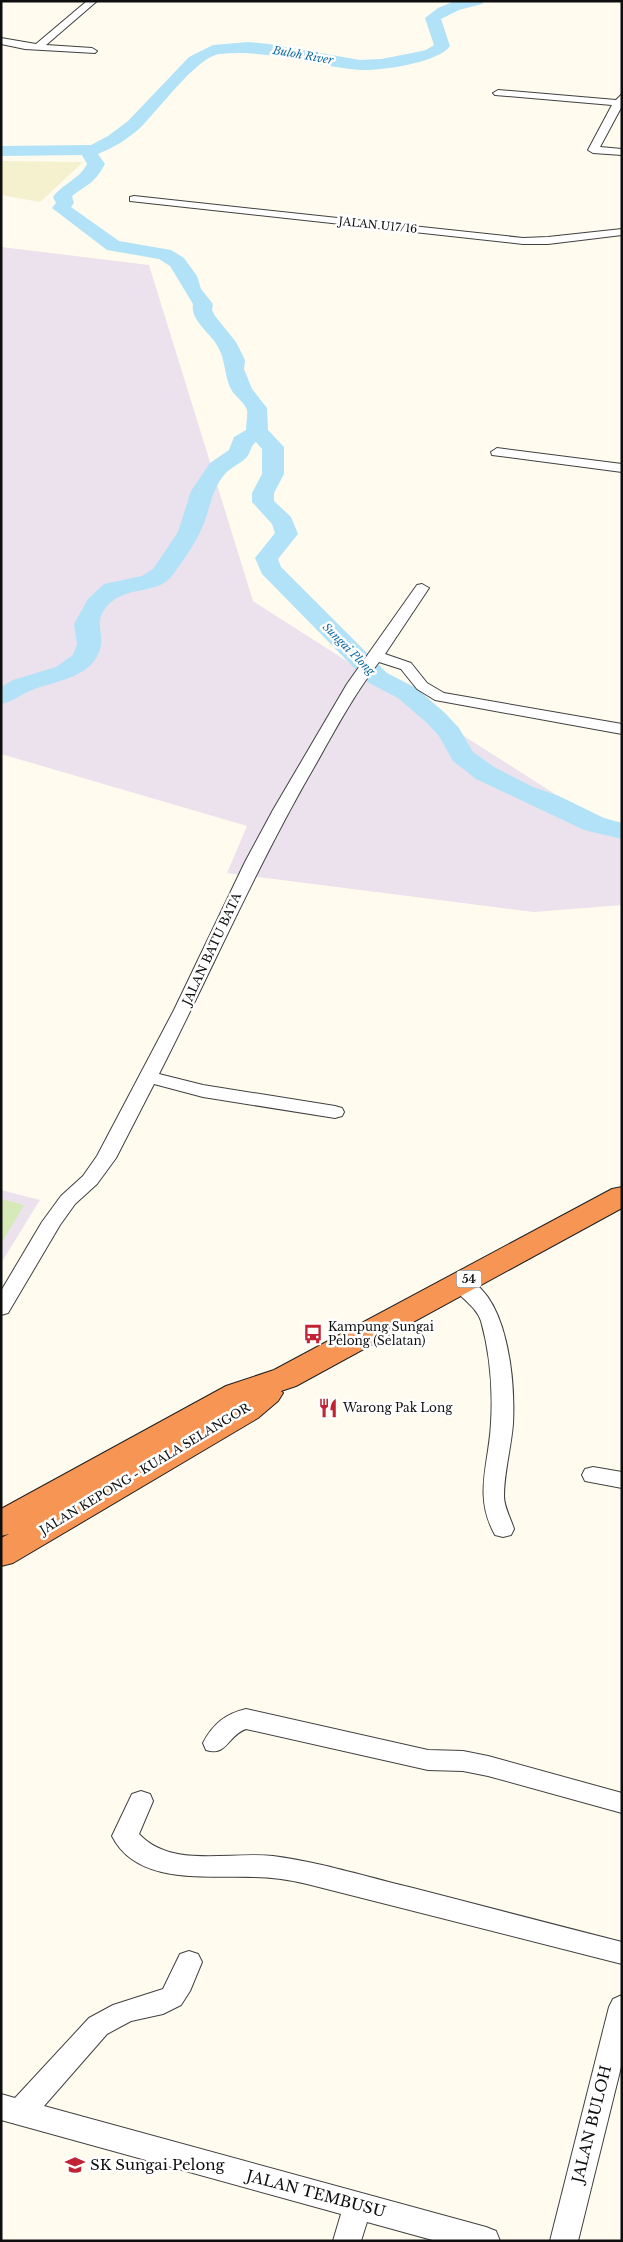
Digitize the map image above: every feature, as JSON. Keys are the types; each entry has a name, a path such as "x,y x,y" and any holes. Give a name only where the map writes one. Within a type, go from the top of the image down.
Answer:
{"highway":[{"name":"JALAN KEPONG - KUALA SELANGOR","path":"10,1539 247,1410 285,1378 622,1196"}],"street":[{"path":"39,46 93,1"},
{"path":"1,41 92,51"},
{"path":"498,92 620,100 593,150 622,152"},
{"path":"611,116 622,114"},
{"name":"JALAN U17/16","path":"134,199 523,241 560,241 591,234 622,232"},
{"path":"497,452 622,468"},
{"name":"JALAN BATU BATA","path":"1,1308 52,1222 68,1200 90,1180 106,1158 183,1010 253,862 354,684 376,656 422,588"},
{"path":"376,656 406,666 422,686 440,697 622,730"},
{"path":"147,1077 203,1092 335,1112"},
{"path":"460,1283 484,1306 491,1320 501,1372 502,1424 494,1498 503,1529"},
{"path":"593,1475 622,1480"},
{"path":"1,1568 10,1539"},
{"path":"216,1743 222,1730 233,1722 246,1719 428,1760 463,1761 488,1766 622,1803"},
{"path":"142,1801 125,1836 132,1846 145,1855 175,1864 212,1868 245,1864 306,1872 622,1953"},
{"path":"11,2109 73,2056 98,2026 140,2006 163,2002 172,1997 181,1983 190,1962"},
{"name":"JALAN BULOH","path":"564,2241 622,2007"},
{"name":"JALAN TEMBUSU","path":"11,2109 486,2241"},
{"path":"347,2241 358,2205"}],"shaded area":[{"path":"1,161 83,162 40,202 1,195"},
{"path":"1,247 149,265 253,601 622,837 622,905 534,912 227,873 247,826 1,754"},
{"path":"1,1190 40,1200 1,1263"}],"green space":[{"path":"1,1199 24,1205 1,1244"}],"waterway":[{"name":"Buloh River","path":"87,150 94,150 114,140 134,125 195,60 213,50 248,47 360,65 381,64 432,53 442,46 433,18 454,6 477,1"},
{"name":"Buloh River","path":"1,151 87,150"},
{"name":"Sungai Plong","path":"87,150 96,164 92,173 83,183 66,192 62,197 65,203 61,208 114,246 164,254 177,262 188,276 192,289 203,304 202,310 206,318 226,342 235,360 234,369 242,390 257,408 257,432"},
{"name":"Sungai Plong","path":"1,697 22,685 65,672 84,659 89,644 86,624 96,604 112,589 149,581 161,574 189,532 202,491 218,468 239,453 242,442 257,432"},
{"name":"Sungai Plong","path":"257,432 273,447 273,474 263,493 263,502 283,522 287,534 266,558 270,569 378,678 407,693 436,718 450,733 462,756 485,773 524,793 550,802 594,824 622,831"}],"place":[{"name":"Kampung Sungai Pelong (Selatan)","path":"313,1334"},
{"name":"Warong Pak Long","path":"328,1408"},
{"name":"SK Sungai Pelong","path":"75,2165"}]}
